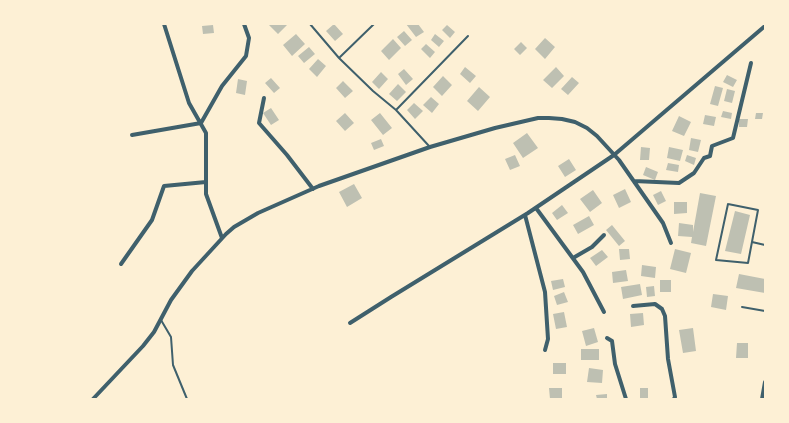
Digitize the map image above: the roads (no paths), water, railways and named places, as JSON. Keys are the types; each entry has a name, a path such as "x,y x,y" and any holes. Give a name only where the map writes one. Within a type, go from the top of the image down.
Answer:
{"street":[{"path":"164,24 189,103 206,133 206,194 222,238"},
{"path":"201,123 222,86 246,56 248,38 244,24"},
{"path":"350,323 536,208 614,155 765,26"},
{"path":"634,181 679,183 694,173 704,158 710,156 712,146 733,138 751,63"},
{"path":"264,98 259,123 313,189"},
{"path":"93,399 143,346 161,320 171,300 192,271 234,227 258,212 313,189 430,147 523,121 538,118 562,119 575,122 587,128 597,136 619,160 634,181 663,223 671,243"},
{"path":"132,135 201,123"},
{"path":"121,264 152,220 164,186 206,182"},
{"path":"536,208 583,272 604,312"},
{"path":"525,215 545,292 548,339 545,350"},
{"path":"573,258 592,247 604,235"},
{"path":"633,306 655,304 664,312 668,360 675,396 674,399"},
{"path":"607,338 612,341 615,364 626,399"},
{"path":"762,399 765,382"}],"lane":[{"path":"310,24 339,58 373,91 396,110 430,147"},
{"path":"339,58 374,24"},
{"path":"396,110 468,36"},
{"path":"728,204 758,210 752,242 748,263 716,260 728,204"},
{"path":"752,242 765,245"},
{"path":"742,307 765,311"},
{"path":"161,320 171,337 174,365 187,399"}]}
